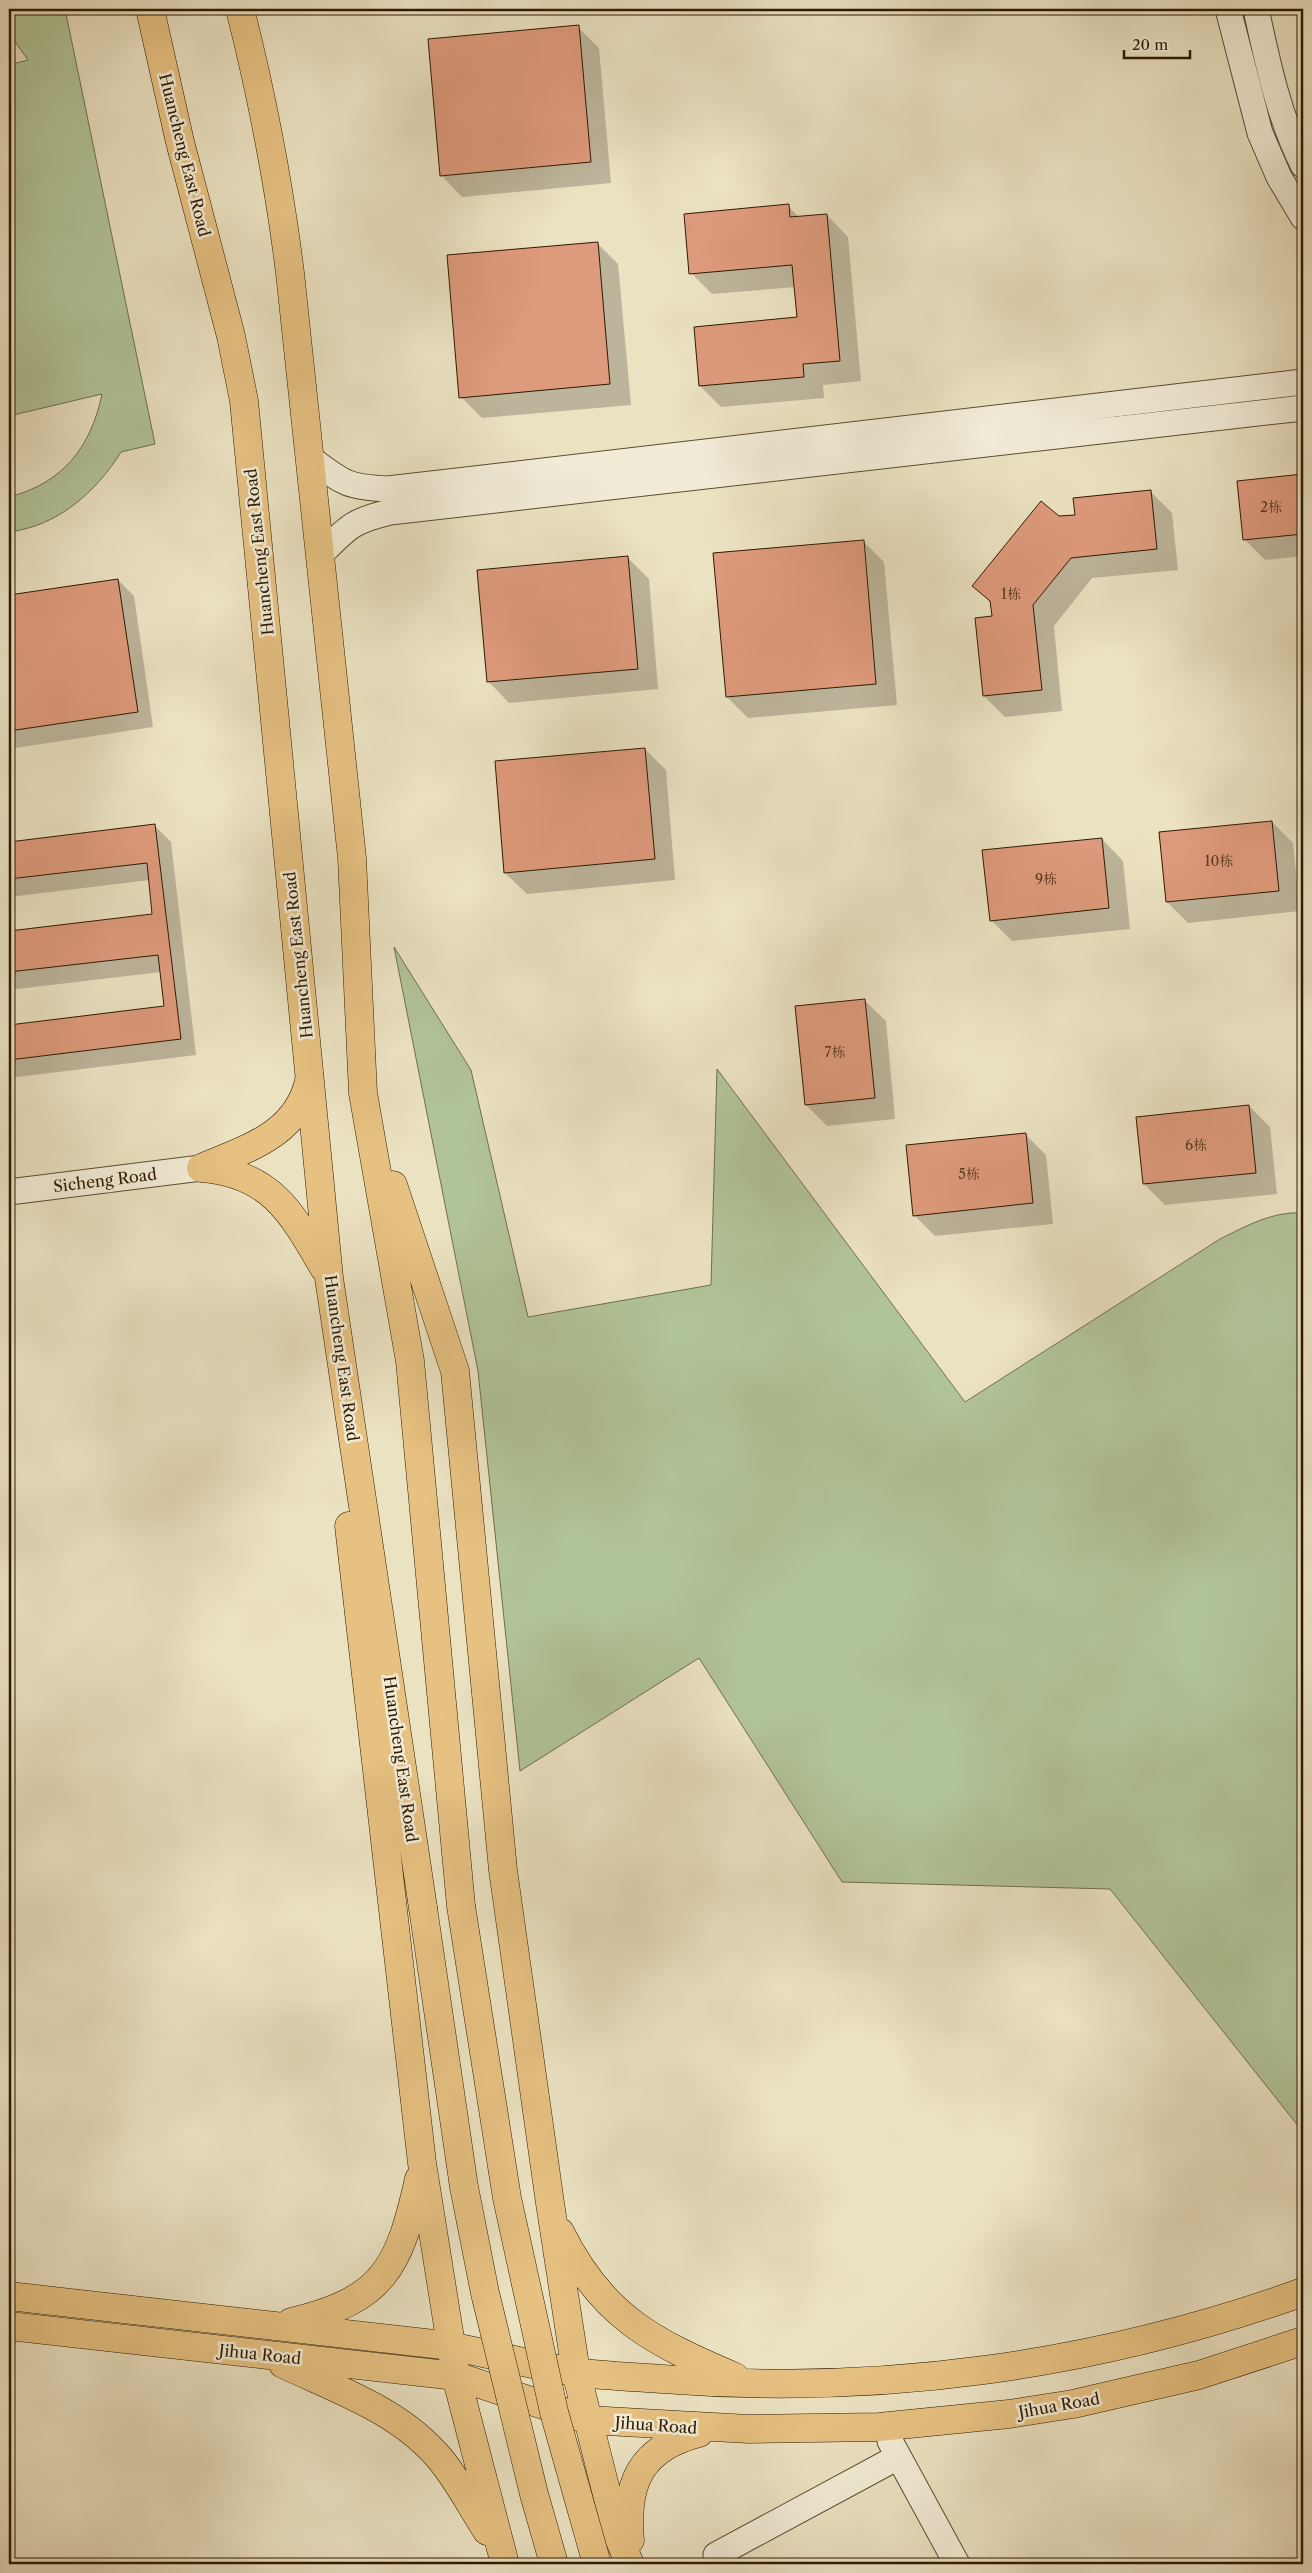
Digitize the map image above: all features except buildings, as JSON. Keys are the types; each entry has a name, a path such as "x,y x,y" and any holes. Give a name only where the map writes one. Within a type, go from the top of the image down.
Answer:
{"main road":[{"path":"131,9 147,42 180,142"},
{"name":"Huancheng East Road","path":"150,9 180,142 231,336 244,401 330,1278 464,2187 485,2292 534,2494 554,2564"},
{"path":"240,9 255,71 280,195 311,459 352,858 363,1093 410,1361 461,1906 507,2198 554,2412 597,2564"},
{"path":"255,71 260,9"},
{"path":"201,1168 263,1141 282,1129 300,1105 310,1077"},
{"path":"363,1093 455,1371 503,1870 550,2203 576,2372 617,2534 631,2564"},
{"path":"201,1168 239,1175 274,1194 296,1220 330,1278 332,1367 365,1676 422,2163 456,2376 503,2559"},
{"path":"276,2326 317,2316 349,2304 377,2284 397,2256 409,2224 422,2163"},
{"path":"550,2203 571,2254 604,2299 624,2318 669,2349 750,2384"},
{"name":"Jihua Road","path":"9,2296 452,2346 576,2372 750,2384 895,2379 1002,2368 1056,2360 1187,2330 1303,2292"},
{"name":"Jihua Road","path":"9,2326 456,2376 588,2420 716,2428 814,2430 883,2427 972,2418 1073,2404 1199,2375 1303,2341"},
{"path":"263,2355 377,2408 412,2431 442,2461 503,2559"},
{"path":"631,2564 628,2504 637,2478 653,2455 664,2446 676,2439 716,2428"}],"street":[{"path":"1228,9 1260,133 1279,177 1303,217"},
{"path":"1256,9 1274,90 1287,132 1303,165"},
{"path":"311,459 341,482 363,488 388,489 1303,382"},
{"path":"321,554 349,526 368,517 390,512 1303,408"},
{"name":"Sicheng Road","path":"9,1192 201,1168"},
{"path":"883,2427 957,2564"},
{"path":"716,2555 898,2457"}],"green space":[{"path":"9,9 65,9 155,444 121,452 100,481 74,505 59,515 44,523 9,532 9,497 28,491 45,482 72,460 90,430 102,394 9,416 9,65 28,60 9,33"},
{"path":"394,947 471,1070 528,1317 711,1285 717,1069 965,1402 1220,1239 1270,1217 1281,1214 1303,1213 1303,2132 1110,1889 842,1882 699,1658 520,1771 478,1371"}]}
